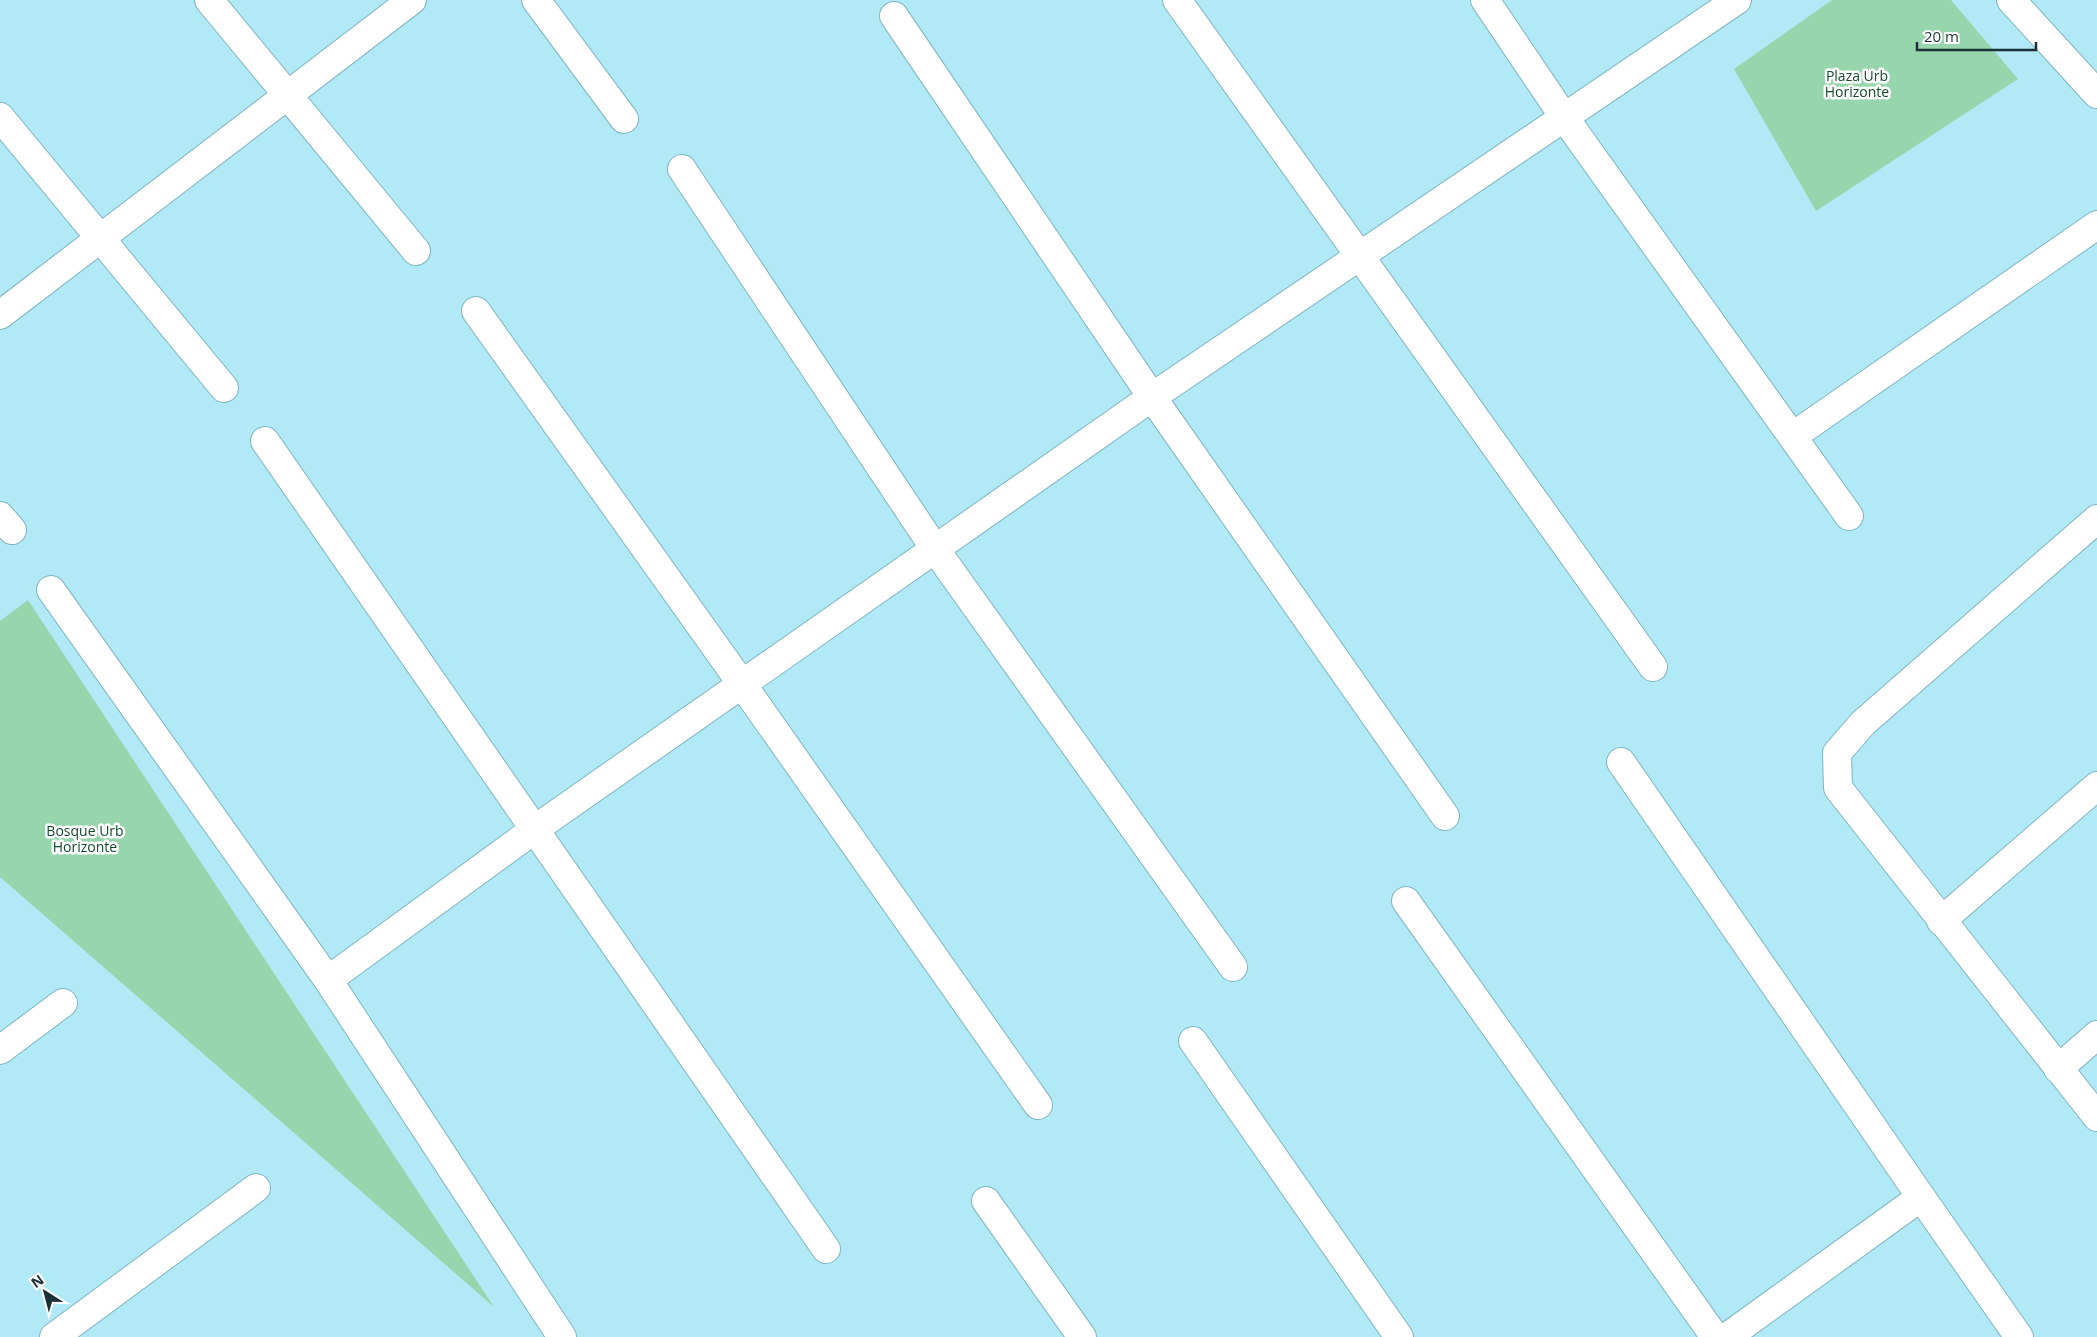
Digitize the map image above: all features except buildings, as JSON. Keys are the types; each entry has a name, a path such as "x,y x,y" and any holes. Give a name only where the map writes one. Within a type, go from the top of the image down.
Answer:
{"street":[{"path":"208,0 416,251"},
{"path":"0,316 412,0"},
{"path":"536,0 624,119"},
{"path":"1177,0 1652,667"},
{"path":"1485,0 1564,117 1849,516"},
{"path":"328,980 535,829 1152,397 1737,0"},
{"path":"2011,0 2097,94"},
{"path":"894,16 1152,397 1445,816"},
{"path":"0,117 224,388"},
{"path":"682,169 935,549 1233,967"},
{"path":"1793,436 2097,225"},
{"path":"476,312 742,684 1038,1105"},
{"path":"265,441 826,1249"},
{"path":"2097,519 1863,723 1837,752 1838,788 2097,1117"},
{"path":"51,590 328,980 562,1337"},
{"path":"1620,762 2019,1337"},
{"path":"1941,921 2097,786"},
{"path":"1406,901 1715,1337"},
{"path":"0,1050 63,1003"},
{"path":"2058,1069 2097,1035"},
{"path":"1193,1041 1400,1337"},
{"path":"54,1337 256,1188"},
{"path":"1727,1337 1921,1197"},
{"path":"986,1201 1082,1337"}],"green space":[{"name":"Plaza Urb Horizonte","path":"1832,0 1951,0 2018,79 1816,211 1734,69"},
{"name":"Bosque Urb Horizonte","path":"28,600 494,1307 0,877 0,621"}]}
